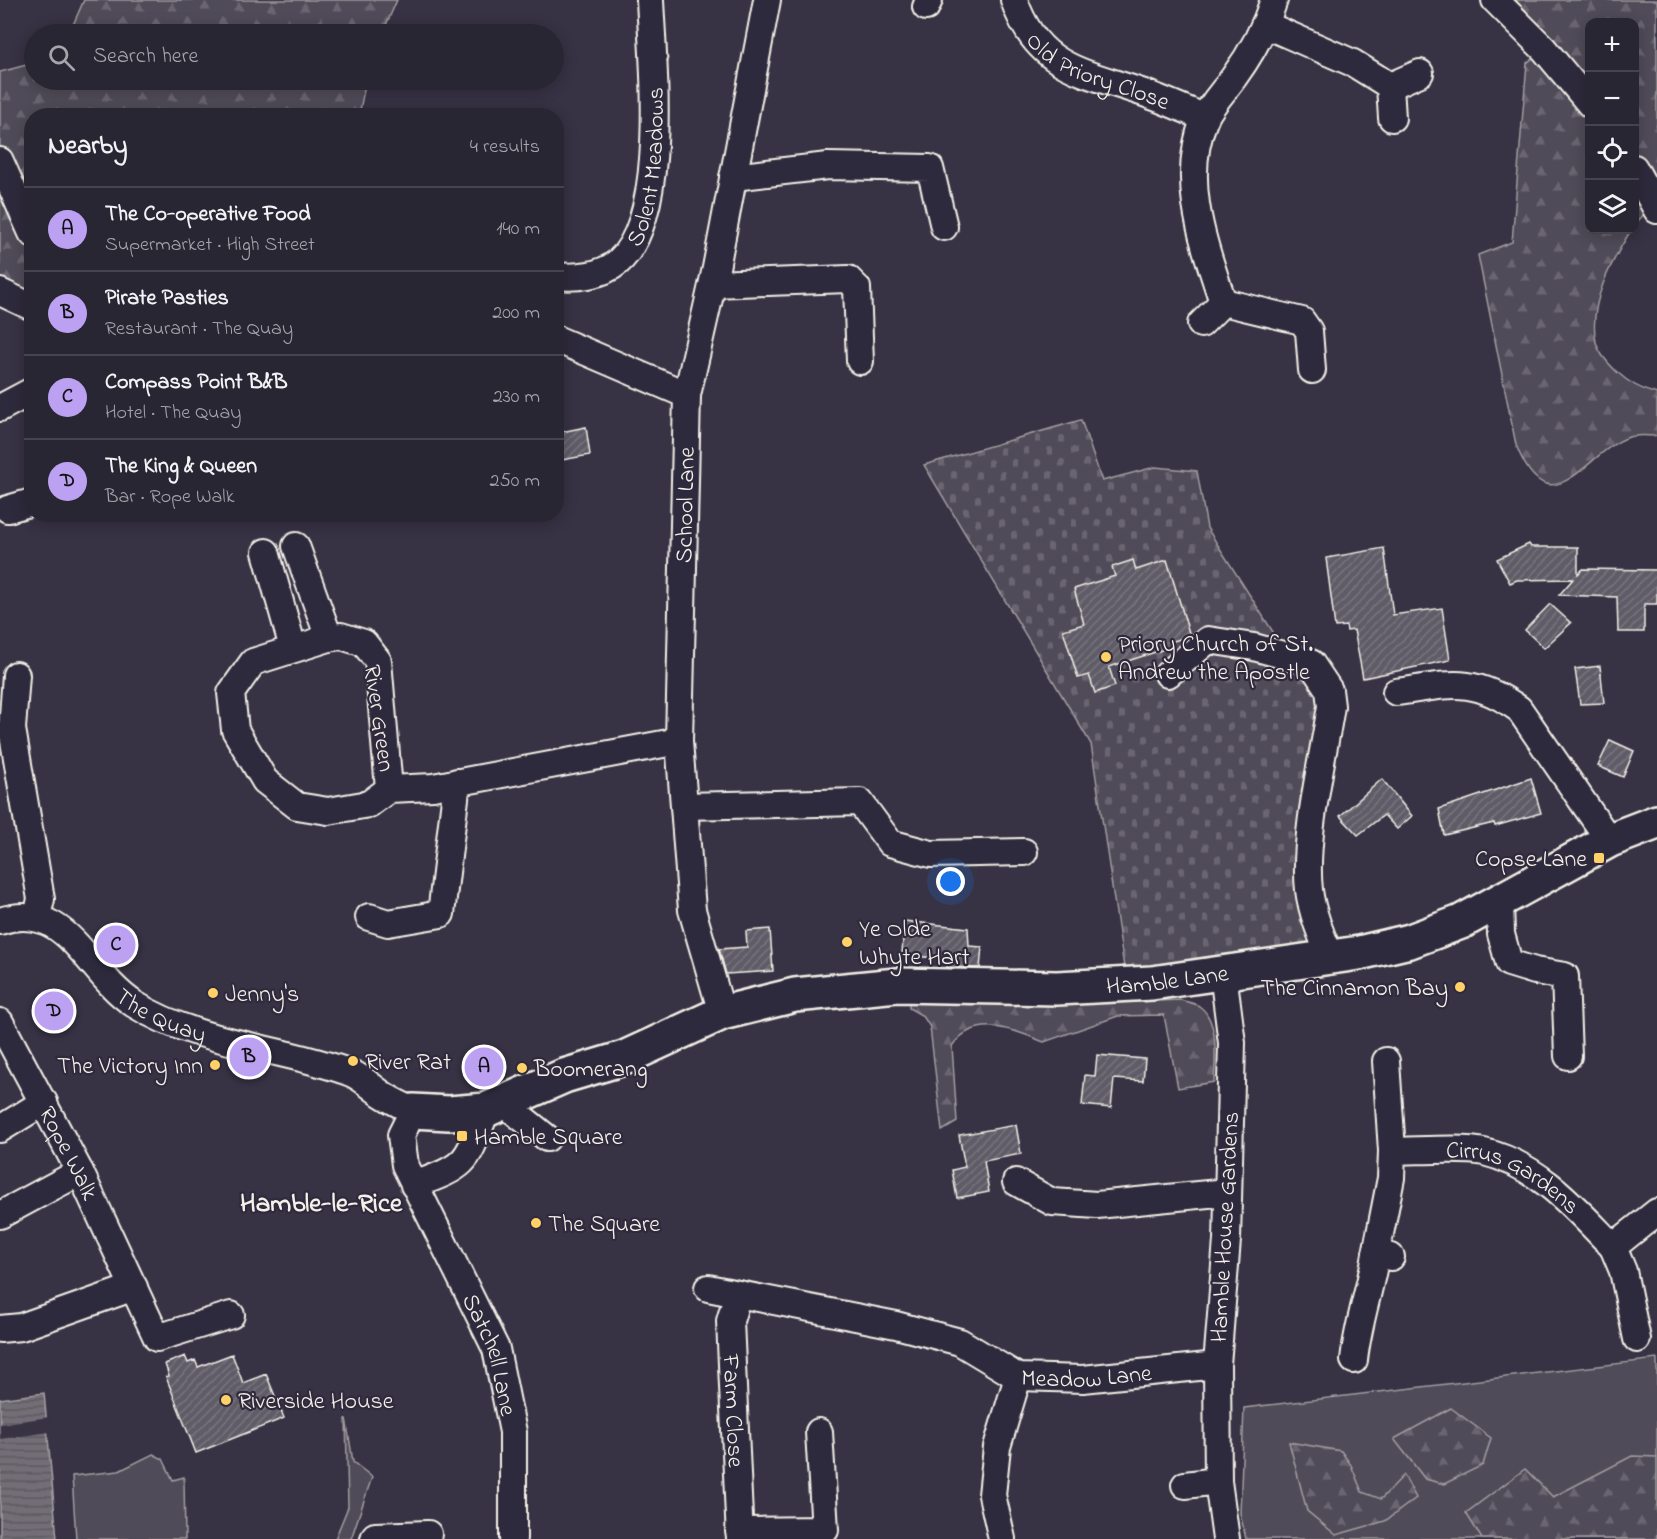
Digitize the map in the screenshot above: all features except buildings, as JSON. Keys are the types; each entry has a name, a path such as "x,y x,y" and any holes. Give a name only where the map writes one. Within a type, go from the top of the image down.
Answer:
{"main road":[{"name":"Hamble Lane","path":"496,1107 564,1076 624,1058 722,1013 795,994 862,987 925,985 1057,988 1152,983 1330,956 1410,941 1461,922 1609,840 1657,822"},
{"path":"413,1111 449,1113 496,1107"}],"street":[{"name":"Solent Meadows","path":"564,277 571,278 596,273 616,264 629,249 643,214 656,138 650,0"},
{"name":"School Lane","path":"722,1013 692,910 679,741 687,395 713,284 767,0"},
{"name":"Old Priory Close","path":"1014,0 1021,20 1047,55 1088,77 1141,92 1205,118"},
{"path":"1223,302 1203,244 1194,201 1195,159 1205,118 1237,74 1266,25 1274,0"},
{"path":"1495,0 1544,49 1585,98"},
{"path":"1266,25 1353,63 1390,86"},
{"path":"1390,86 1419,73"},
{"path":"1390,86 1392,118"},
{"path":"0,161 24,214"},
{"path":"734,177 828,166 930,168 944,227"},
{"path":"1639,176 1657,210"},
{"path":"713,284 848,279 857,288 860,361"},
{"path":"0,292 24,303"},
{"path":"1223,302 1302,321 1309,331 1312,370"},
{"path":"1201,324 1223,302"},
{"path":"564,342 687,395"},
{"path":"0,408 24,395"},
{"path":"296,546 329,638"},
{"path":"266,552 292,648"},
{"name":"River Green","path":"390,789 378,661 364,643 341,636 329,638 253,662 231,693 235,730 265,781 297,806 327,811 369,804 390,789 433,787 679,741"},
{"path":"1168,674 1209,640 1254,647 1311,663 1329,690 1331,706 1311,831 1309,889 1317,923 1330,956"},
{"path":"0,921 25,916 37,917 41,899 12,729 16,675"},
{"path":"1396,692 1466,683 1499,695 1518,709 1609,840"},
{"path":"369,917 388,923 441,914 457,782"},
{"path":"684,806 860,802 890,843 931,854 1024,852"},
{"path":"1500,901 1501,934 1509,963 1535,971 1565,976 1568,1056"},
{"name":"The Quay","path":"37,917 51,922 116,989 153,1014 190,1028 351,1073 382,1095 413,1111"},
{"name":"Hamble House Gardens","path":"1223,973 1232,1043 1227,1240 1217,1365 1218,1481 1226,1539"},
{"name":"Rope Walk","path":"0,1022 80,1172 157,1338 231,1315"},
{"path":"1354,1360 1362,1309 1384,1255 1392,1151 1386,1062"},
{"path":"0,1129 44,1102"},
{"path":"413,1111 401,1135 405,1165 414,1185 450,1172 468,1157 496,1107 547,1138"},
{"name":"Cirrus Gardens","path":"1392,1151 1483,1152 1523,1168 1558,1191 1612,1247 1623,1271 1636,1339"},
{"path":"0,1215 80,1172"},
{"path":"1016,1182 1052,1202 1097,1205 1227,1192"},
{"name":"Satchell Lane","path":"414,1185 496,1349 513,1432 513,1539"},
{"path":"1612,1247 1657,1212"},
{"path":"0,1329 21,1327 134,1287"},
{"name":"Meadow Lane","path":"708,1288 901,1317 960,1342 1018,1377 1083,1379 1217,1365"},
{"name":"Farm Close","path":"738,1294 730,1321 730,1333 739,1535 768,1530 825,1530 819,1432"},
{"path":"1002,1539 992,1495 997,1447 1018,1377"},
{"path":"1185,1485 1218,1481"},
{"path":"374,1539 375,1536 428,1534"}],"green space":[{"path":"84,0 397,0 386,24 73,24"},
{"path":"1495,0 1657,0 1657,210 1654,204 1639,220 1639,18 1585,18 1585,234 1629,234 1603,283 1595,312 1596,342 1599,351 1622,376 1640,388 1657,394 1657,436 1629,437 1613,445 1569,479 1555,484 1542,482 1529,470 1516,445 1478,255 1512,242 1527,63 1544,49"},
{"path":"24,66 24,90 364,90 360,108 24,108 24,288 0,280 0,72"},
{"path":"1081,420 1102,481 1155,467 1197,471 1207,528 1287,654 1322,666 1314,956 1126,981 1091,744 924,465"},
{"path":"909,994 1051,1005 1181,1000 1195,1004 1206,1012 1213,1031 1215,1041 1214,1082 1178,1088 1164,1015 1118,1016 1044,1042 1008,1029 983,1027 962,1036 952,1046 957,1122 942,1131 930,1027 923,1016 909,1008"},
{"path":"1657,1359 1657,1539 1246,1539 1240,1513 1244,1408"},
{"path":"1451,1408 1491,1438 1483,1465 1444,1484 1425,1479 1394,1439"},
{"path":"346,1418 353,1462 372,1477 351,1539 335,1539 348,1507"},
{"path":"1289,1442 1341,1451 1351,1465 1362,1492 1381,1499 1404,1475 1416,1498 1385,1521 1336,1535 1307,1511"},
{"path":"153,1454 163,1459 173,1480 184,1477 185,1539 76,1539 72,1476 119,1471"},
{"path":"1632,1456 1657,1457 1657,1539 1482,1539 1466,1513 1525,1469 1553,1497"}],"shaded area":[{"path":"44,1393 57,1539 0,1539 0,1399"}],"pier":[{"path":"49,1417 50,1432 0,1439 0,1424"}],"place":[{"name":"Priory Church of St. Andrew the Apostle","path":"1106,657"},
{"name":"Copse Lane","path":"1599,858"},
{"name":"Ye Olde Whyte Hart","path":"847,942"},
{"name":"Compass Point B&B","path":"116,945"},
{"name":"The Cinnamon Bay","path":"1460,987"},
{"name":"Jenny's","path":"213,993"},
{"name":"The King & Queen","path":"54,1011"},
{"name":"Pirate Pasties","path":"249,1057"},
{"name":"River Rat","path":"353,1061"},
{"name":"The Victory Inn","path":"215,1065"},
{"name":"The Co-operative Food","path":"484,1067"},
{"name":"Boomerang","path":"522,1068"},
{"name":"Hamble Square","path":"462,1136"},
{"name":"The Square","path":"536,1223"},
{"name":"Riverside House","path":"226,1400"}],"district":[{"name":"Hamble-le-Rice","path":"321,1202"}]}
